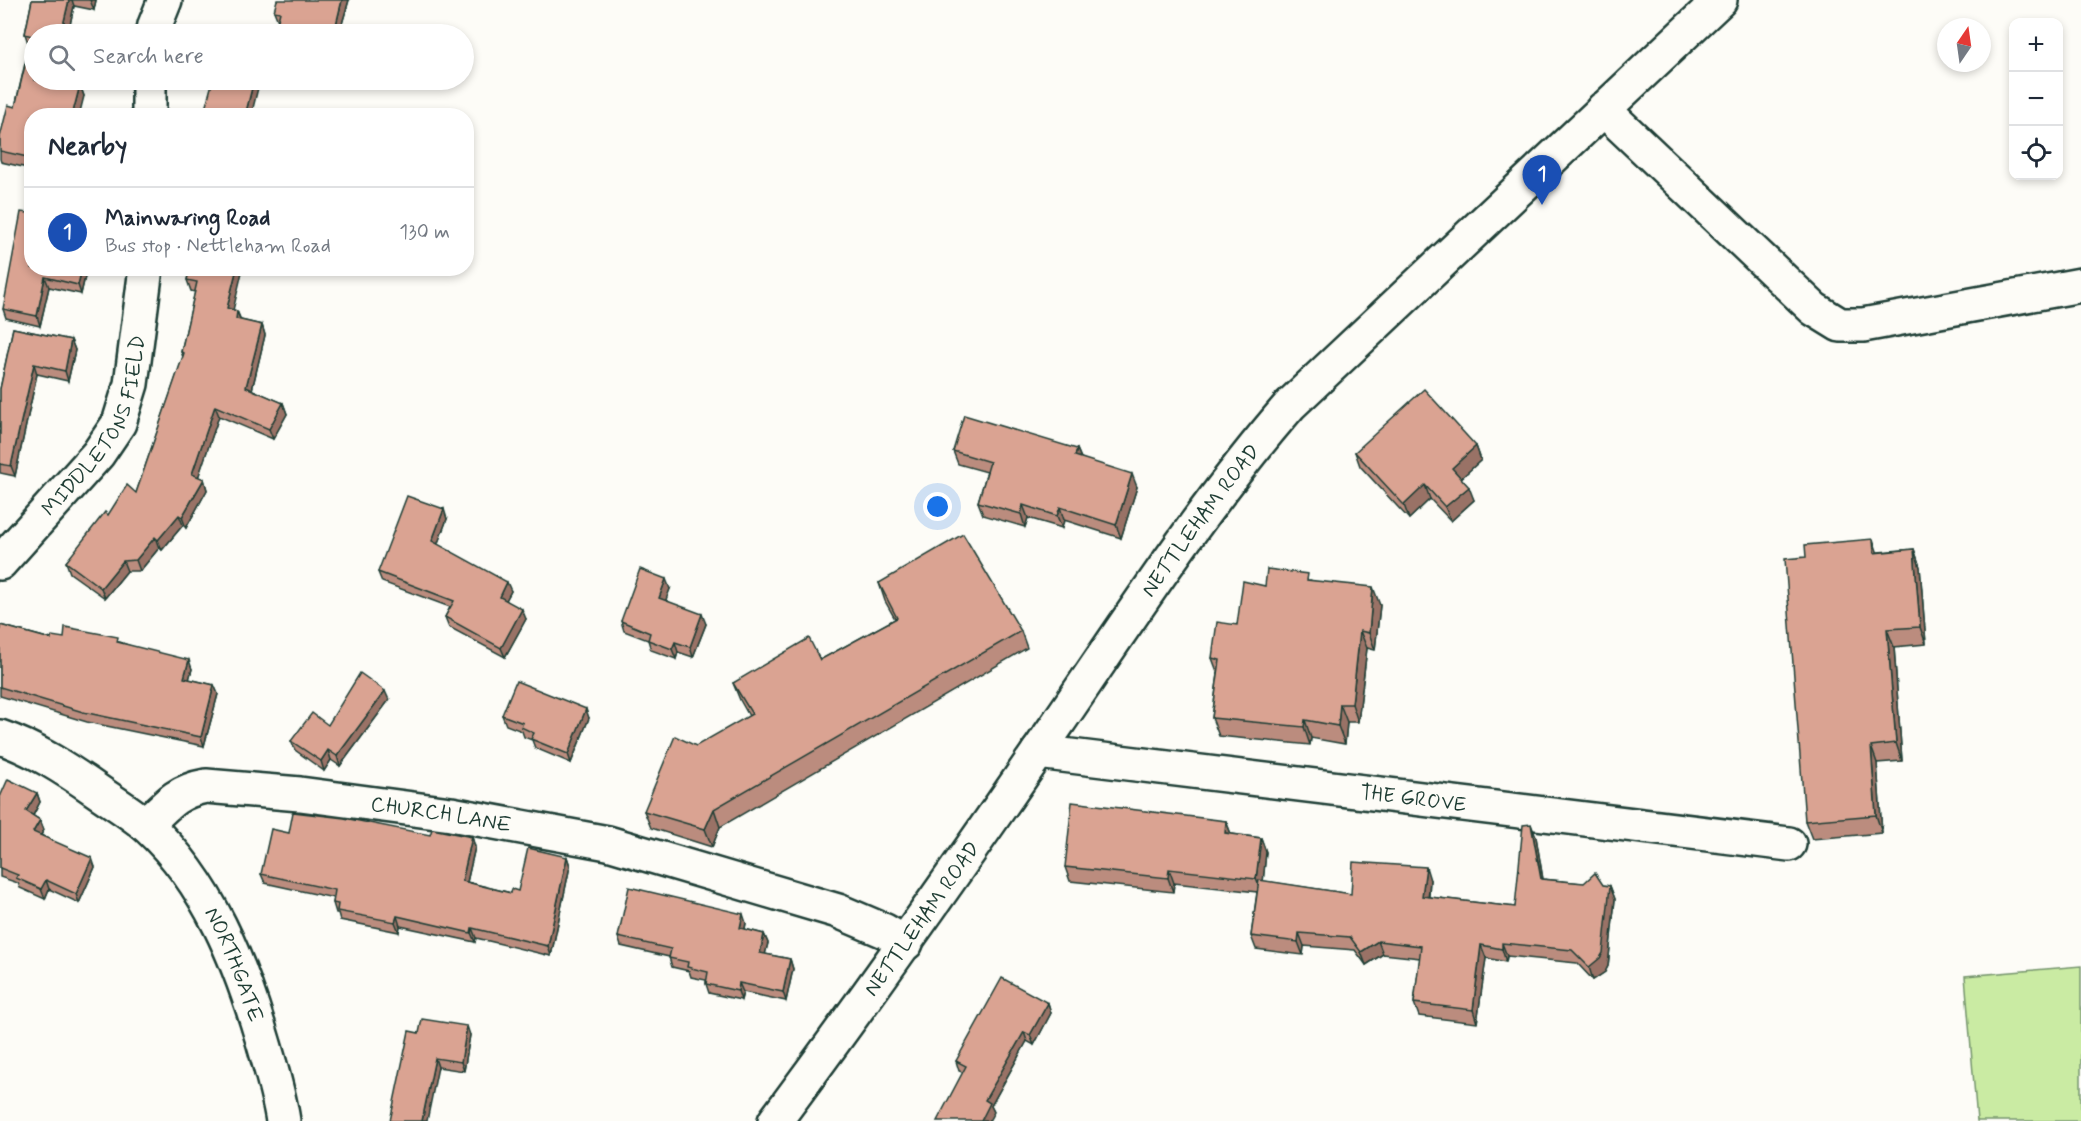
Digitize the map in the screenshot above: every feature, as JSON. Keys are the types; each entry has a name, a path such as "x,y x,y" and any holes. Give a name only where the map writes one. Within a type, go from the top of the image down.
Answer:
{"street":[{"path":"155,24 165,0"},
{"name":"NETTLEHAM ROAD","path":"775,1121 906,943 1162,572 1251,451 1284,413 1720,0"},
{"path":"149,90 149,108"},
{"path":"1603,109 1814,309 1840,325 1863,325 2081,285"},
{"name":"MIDDLETONS FIELD","path":"0,563 98,454 119,423 131,384 145,276"},
{"path":"0,737 58,763 146,825"},
{"name":"THE GROVE","path":"1038,752 1789,844"},
{"name":"CHURCH LANE","path":"146,825 175,796 206,786 300,794 451,814 608,843 838,911 885,931 906,943"},
{"name":"NORTHGATE","path":"146,825 189,873 215,916 240,970 276,1086 283,1121"}],"green space":[{"path":"2081,966 2081,1121 1977,1121 1965,976"}],"building":[{"path":"32,0 69,0 63,24 27,24"},
{"path":"277,0 342,0 336,24 277,24 280,12 274,11"},
{"path":"24,69 24,90 79,90 74,108 24,108 24,156 0,151 0,137 8,105 15,107"},
{"path":"210,90 252,90 247,108 205,108"},
{"path":"21,212 24,212 24,276 80,276 78,285 45,277 37,316 3,309"},
{"path":"188,276 235,276 227,308 237,311 236,319 262,325 246,387 283,403 269,429 215,406 192,474 204,479 182,517 179,515 158,540 155,537 136,560 123,561 101,588 66,562 105,512 108,515 127,485 136,493 184,353 181,352 197,282 187,280"},
{"path":"13,328 71,340 65,371 34,364 11,466 0,464 0,389"},
{"path":"1424,389 1476,446 1452,468 1469,487 1445,507 1425,485 1404,505 1355,452"},
{"path":"964,415 1077,449 1075,456 1132,474 1116,525 1060,507 1057,516 1023,505 1021,514 978,502 990,462 953,451"},
{"path":"407,496 444,509 432,541 507,582 500,597 522,609 501,648 445,617 454,601 378,572"},
{"path":"963,534 1021,631 714,809 705,829 644,811 675,736 696,746 752,714 733,683 809,638 820,660 897,618 879,583"},
{"path":"1873,539 1874,553 1914,549 1920,627 1887,629 1896,743 1871,746 1876,815 1805,821 1785,559 1806,557 1805,545"},
{"path":"640,569 666,579 659,598 702,614 690,647 675,642 672,649 648,640 650,633 621,621"},
{"path":"1267,569 1308,574 1307,580 1373,587 1369,633 1360,631 1352,704 1340,704 1338,726 1305,720 1304,727 1212,718 1220,660 1212,658 1217,622 1237,625 1243,581 1265,586"},
{"path":"0,625 51,639 52,636 64,638 65,627 118,637 117,642 189,660 184,678 214,685 201,737 83,712 0,687"},
{"path":"360,673 385,691 337,756 328,750 321,761 291,741 312,713 328,725"},
{"path":"516,681 586,709 568,754 531,739 534,733 521,727 523,723 502,715"},
{"path":"8,779 37,793 26,811 40,820 33,832 92,858 76,894 46,880 41,889 16,878 18,875 0,868 0,797"},
{"path":"1072,802 1226,821 1225,833 1261,838 1256,879 1169,869 1168,878 1065,867"},
{"path":"293,812 344,818 430,835 432,829 472,837 462,881 511,893 512,889 518,891 528,848 567,857 548,946 472,928 471,933 397,916 395,922 337,911 338,904 333,903 335,890 261,874 271,829 289,833"},
{"path":"1531,824 1541,879 1584,883 1595,873 1603,885 1610,886 1603,953 1589,967 1572,950 1502,943 1502,949 1481,945 1473,1010 1414,1003 1421,946 1378,941 1361,952 1350,937 1299,933 1298,942 1251,936 1259,880 1351,894 1353,862 1426,867 1422,896 1515,907 1523,825"},
{"path":"629,887 743,914 740,928 764,934 760,953 790,959 783,992 739,983 738,991 706,984 708,972 687,967 688,962 669,958 671,949 618,937"},
{"path":"1002,978 1048,1003 1030,1035 1024,1032 985,1100 990,1103 981,1121 937,1121 966,1066 956,1061"},
{"path":"422,1019 467,1026 461,1062 435,1058 422,1121 390,1121 409,1031 419,1033"}],"place":[{"name":"Mainwaring Road","path":"1542,205"}]}
